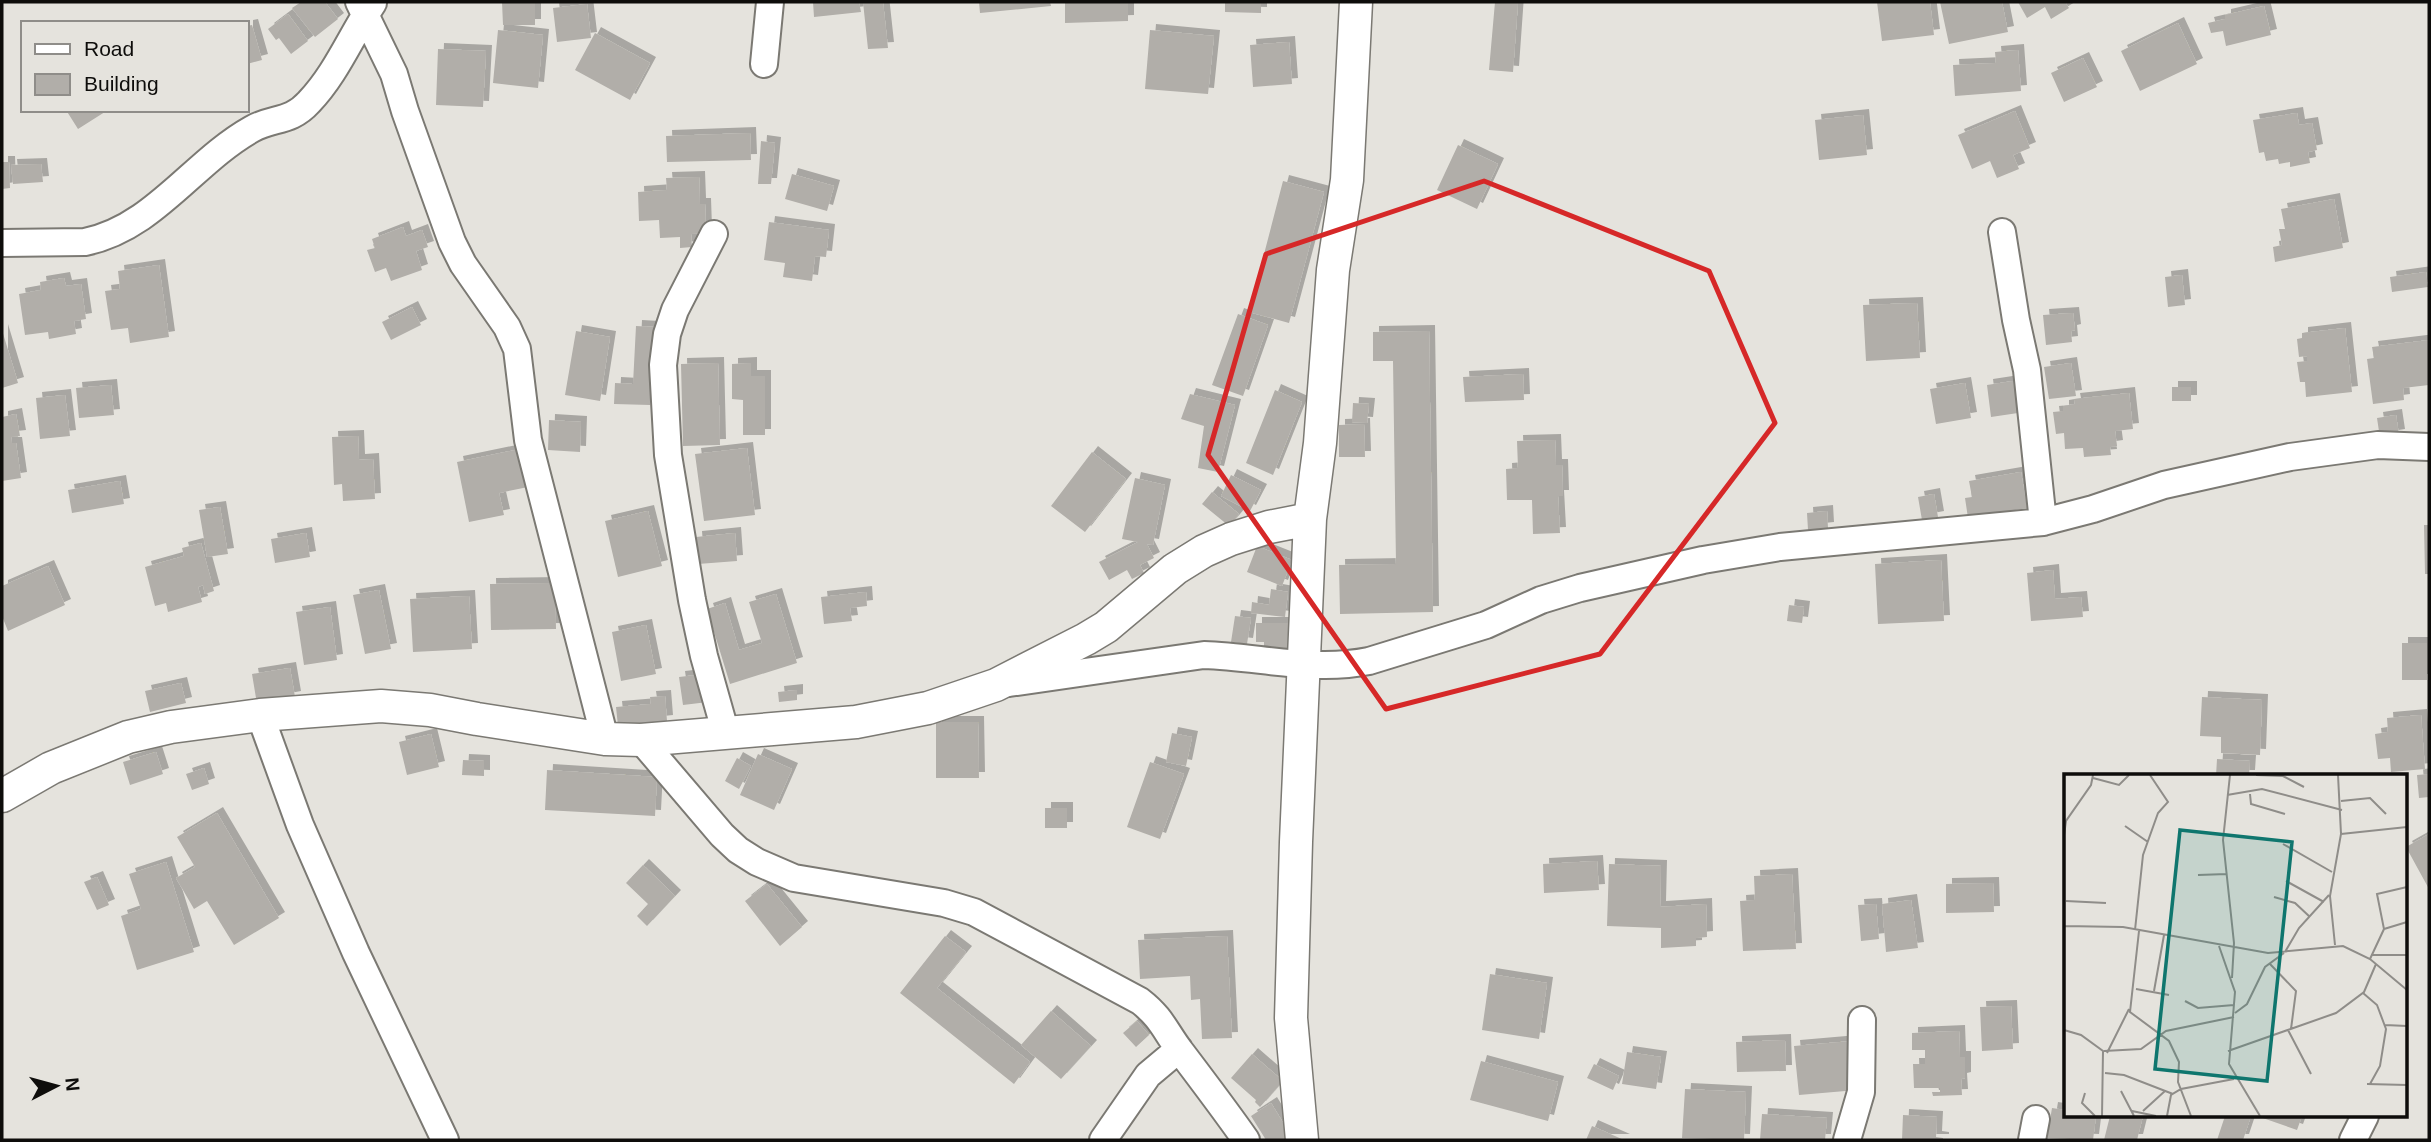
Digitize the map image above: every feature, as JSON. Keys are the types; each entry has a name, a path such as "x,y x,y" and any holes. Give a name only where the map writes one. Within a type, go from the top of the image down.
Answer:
{"street":[{"path":"764,64 770,2"},
{"path":"1302,1140 1291,1018 1310,519 1320,443 1333,270 1347,180 1356,2"},
{"path":"2,243 85,242 129,226 145,216 206,163 247,132 255,127 287,119 306,106 323,88 366,6"},
{"path":"366,6 394,74 452,242 463,264 507,327 517,349 528,440 606,739"},
{"path":"2002,232 2027,370 2043,522"},
{"path":"714,234 675,310 667,334 663,365 668,455 692,600 704,656 726,734"},
{"path":"996,685 1205,655 1304,666 1336,666 1369,661 1486,625 1554,596 1703,560 1780,547 2043,522 2093,509 2164,485 2290,457 2378,446 2429,447"},
{"path":"2,796 51,768 128,737 171,727 260,715 393,707 430,710 606,739 641,740 856,722 928,708 996,685 1106,627 1175,569 1204,551 1244,535 1310,519"},
{"path":"260,715 300,825 356,953 445,1140"},
{"path":"641,740 722,835 738,850 757,862 794,878 944,902 974,912 1140,1001 1160,1019 1246,1140"},
{"path":"1847,1140 1861,1092 1862,1020"},
{"path":"1103,1140 1148,1075 1179,1049"},
{"path":"2353,1140 2364,1118"}],"highlighted area":[{"path":"1484,181 1709,271 1775,423 1600,654 1386,709 1208,455 1266,254"}],"building":[{"path":"301,2 325,2 338,19 315,37 292,8"},
{"path":"502,2 535,2 535,25 503,25"},
{"path":"813,2 859,2 861,12 814,17"},
{"path":"863,2 883,2 888,48 868,49"},
{"path":"979,2 1050,2 1051,6 980,13"},
{"path":"1065,2 1128,2 1128,21 1065,23"},
{"path":"1225,2 1261,2 1261,13 1225,12"},
{"path":"1495,2 1518,2 1513,72 1489,70"},
{"path":"1877,2 1930,2 1934,35 1882,41"},
{"path":"1940,2 2002,2 2008,32 1949,44"},
{"path":"2018,2 2065,2 2069,8 2051,19 2045,7 2027,18"},
{"path":"587,4 591,38 557,42 553,8"},
{"path":"2264,6 2271,35 2226,46 2223,31 2211,33 2208,23 2225,19 2225,15"},
{"path":"288,14 308,41 291,54 268,29"},
{"path":"2178,23 2197,64 2140,91 2121,51"},
{"path":"252,25 262,60 248,64 248,26"},
{"path":"498,30 543,35 538,88 493,83"},
{"path":"1150,30 1214,36 1208,94 1145,89"},
{"path":"595,33 650,63 630,100 575,70"},
{"path":"1289,42 1292,84 1253,87 1250,45"},
{"path":"438,49 486,51 483,107 436,105"},
{"path":"2018,50 2021,91 1955,96 1953,65 1996,63 1995,52"},
{"path":"2083,58 2097,87 2064,102 2051,73"},
{"path":"2015,111 2030,148 2013,155 2019,169 1997,178 1990,161 1972,169 1958,135"},
{"path":"67,112 105,112 78,129"},
{"path":"2297,113 2299,125 2312,123 2317,150 2308,152 2310,163 2290,167 2290,162 2279,164 2278,159 2266,161 2264,152 2259,153 2253,120"},
{"path":"1863,115 1867,155 1819,160 1815,120"},
{"path":"750,133 751,160 667,162 666,136"},
{"path":"761,141 775,143 771,184 758,184"},
{"path":"1458,145 1498,164 1477,209 1437,190"},
{"path":"2,162 9,162 10,188 2,189"},
{"path":"41,164 43,182 13,184 11,165"},
{"path":"792,174 834,186 827,211 785,199"},
{"path":"699,177 700,204 705,204 706,233 691,234 692,247 680,248 680,237 660,238 659,220 639,221 638,192 667,190 666,178"},
{"path":"1283,181 1324,192 1289,323 1249,312"},
{"path":"2334,199 2343,248 2275,262 2273,247 2282,245 2279,229 2285,229 2281,209"},
{"path":"769,222 829,230 826,257 815,256 812,281 783,277 785,263 764,260"},
{"path":"403,227 406,236 422,230 428,247 416,251 422,270 391,281 386,268 375,272 367,250 375,248 372,239"},
{"path":"159,265 169,337 130,343 128,328 111,330 105,291 120,289 118,271"},
{"path":"2426,272 2428,287 2392,292 2390,277"},
{"path":"2182,275 2185,305 2168,307 2165,277"},
{"path":"64,278 66,286 81,284 86,319 74,321 76,334 49,339 48,332 25,335 19,294 41,290 40,282"},
{"path":"1917,303 1920,358 1866,361 1863,305"},
{"path":"412,307 421,325 391,340 382,322"},
{"path":"2073,313 2075,330 2071,331 2072,342 2046,345 2043,315"},
{"path":"1238,314 1268,325 1243,396 1212,385"},
{"path":"636,326 654,327 650,405 614,404 615,383 633,384"},
{"path":"2345,328 2352,392 2306,397 2305,382 2300,382 2297,362 2307,361 2307,356 2299,357 2297,339 2302,338 2302,333"},
{"path":"2,330 18,383 2,388"},
{"path":"576,331 610,337 600,401 565,395"},
{"path":"1429,331 1433,612 1340,614 1339,565 1396,564 1393,361 1373,361 1373,332"},
{"path":"2429,340 2429,385 2403,388 2404,400 2373,404 2367,359 2374,358 2372,347"},
{"path":"718,363 720,445 683,446 681,364"},
{"path":"751,363 751,376 765,376 765,435 743,435 743,400 732,399 732,364"},
{"path":"2071,363 2076,396 2049,399 2044,367"},
{"path":"1523,374 1524,400 1465,402 1463,377"},
{"path":"2013,381 2018,413 1991,417 1987,385"},
{"path":"1965,383 1971,418 1936,424 1930,389"},
{"path":"111,385 114,415 79,418 76,388"},
{"path":"2172,387 2191,387 2191,401 2172,401"},
{"path":"1275,390 1302,402 1273,475 1246,463"},
{"path":"2129,393 2133,429 2115,431 2117,446 2110,447 2111,455 2084,457 2083,448 2065,449 2064,433 2056,434 2053,412 2063,411 2063,406 2075,404 2074,399"},
{"path":"1190,394 1235,405 1218,472 1198,468 1204,426 1181,419"},
{"path":"65,395 70,436 40,439 36,398"},
{"path":"1353,403 1369,404 1367,423 1352,422"},
{"path":"16,414 20,436 11,437 12,443 16,443 21,478 2,481 2,417"},
{"path":"2396,415 2399,435 2380,438 2377,418"},
{"path":"549,420 581,422 580,452 548,450"},
{"path":"1364,424 1365,457 1339,457 1339,425"},
{"path":"358,436 359,460 373,459 375,499 343,501 342,484 334,485 332,437"},
{"path":"1555,440 1556,465 1562,465 1563,496 1558,496 1560,533 1533,534 1532,500 1507,500 1506,469 1518,468 1517,441"},
{"path":"747,448 755,515 704,521 695,454"},
{"path":"520,449 528,487 499,493 504,515 469,522 457,462"},
{"path":"1092,452 1126,479 1085,532 1051,506"},
{"path":"2021,472 2027,508 1968,518 1965,498 1972,497 1969,481"},
{"path":"1231,475 1261,490 1250,511 1221,496"},
{"path":"1135,478 1165,485 1153,545 1147,544 1154,558 1140,565 1144,573 1132,579 1127,570 1109,580 1099,562 1138,542 1122,539"},
{"path":"120,481 124,504 72,513 68,490"},
{"path":"1212,492 1239,514 1229,526 1202,504"},
{"path":"1934,494 1938,517 1922,520 1918,497"},
{"path":"220,507 228,554 207,557 199,510"},
{"path":"648,511 662,566 618,577 605,521"},
{"path":"1827,511 1828,528 1808,530 1807,513"},
{"path":"2424,525 2429,525 2429,574 2425,574"},
{"path":"306,533 310,557 275,563 271,539"},
{"path":"735,533 737,561 698,564 696,537"},
{"path":"201,543 214,591 205,594 203,585 198,587 202,602 168,612 166,603 155,606 145,567 184,556 182,548"},
{"path":"1257,546 1292,560 1282,586 1247,572"},
{"path":"1941,560 1944,621 1878,624 1875,564"},
{"path":"48,566 65,605 8,631 2,616 2,586"},
{"path":"2053,570 2055,599 2081,597 2083,617 2031,621 2027,573"},
{"path":"555,583 556,629 491,630 490,584"},
{"path":"1271,589 1288,592 1285,617 1251,613 1252,602 1269,605"},
{"path":"379,590 391,649 365,654 353,595"},
{"path":"866,592 867,606 850,608 852,621 824,624 821,597"},
{"path":"776,594 797,663 730,684 707,609 725,603 739,650 762,643 749,602"},
{"path":"469,596 472,649 413,652 410,599"},
{"path":"1789,605 1804,607 1802,623 1787,621"},
{"path":"330,607 337,660 304,665 296,612"},
{"path":"1235,616 1251,618 1247,644 1231,642"},
{"path":"1256,623 1291,623 1290,656 1264,655 1264,642 1256,642"},
{"path":"646,625 656,674 621,681 612,632"},
{"path":"2402,643 2427,643 2427,680 2402,680"},
{"path":"290,668 295,697 257,704 252,674"},
{"path":"705,674 708,702 683,705 679,677"},
{"path":"181,683 186,703 150,712 145,691"},
{"path":"797,690 797,700 779,702 778,692"},
{"path":"665,696 667,721 618,726 616,707 651,704 650,697"},
{"path":"2202,697 2262,700 2260,755 2221,753 2221,737 2200,736"},
{"path":"2421,715 2425,769 2391,772 2390,758 2378,759 2375,734 2388,732 2387,718"},
{"path":"936,722 978,722 979,778 936,778"},
{"path":"1172,733 1192,737 1186,766 1166,762"},
{"path":"431,734 439,767 407,775 399,742"},
{"path":"156,752 163,774 130,785 123,762"},
{"path":"758,754 792,769 774,810 740,795"},
{"path":"737,758 751,766 739,789 725,781"},
{"path":"2217,759 2250,761 2249,774 2216,774"},
{"path":"463,760 484,761 484,776 462,775"},
{"path":"1150,762 1184,774 1160,839 1127,827"},
{"path":"204,768 209,784 192,790 186,774"},
{"path":"547,770 657,777 655,816 545,810"},
{"path":"2429,774 2429,797 2419,798 2417,775"},
{"path":"1045,808 1067,808 1067,828 1045,828"},
{"path":"217,813 279,918 234,945 207,901 194,909 176,878 195,867 177,837"},
{"path":"2429,834 2429,889 2406,847"},
{"path":"1597,861 1599,890 1544,893 1543,864"},
{"path":"166,862 194,952 137,970 121,916 141,909 129,874"},
{"path":"1609,864 1661,866 1660,907 1706,904 1707,937 1696,938 1696,946 1661,948 1661,928 1607,926"},
{"path":"643,865 675,896 647,926 637,916 648,904 626,883"},
{"path":"1792,874 1796,949 1743,951 1740,901 1755,900 1754,876"},
{"path":"97,877 109,905 97,910 84,882"},
{"path":"1993,883 1994,912 1946,913 1946,884"},
{"path":"767,884 802,927 780,946 745,901"},
{"path":"1911,900 1918,948 1886,952 1882,904"},
{"path":"1876,904 1879,939 1861,941 1858,905"},
{"path":"945,936 966,952 937,988 1030,1062 1014,1084 900,993"},
{"path":"1227,936 1232,1038 1202,1039 1200,999 1191,1000 1190,976 1140,979 1138,940"},
{"path":"1490,974 1547,983 1539,1039 1482,1030"},
{"path":"2011,1006 2013,1049 1982,1051 1980,1007"},
{"path":"1051,1011 1091,1046 1061,1079 1021,1045"},
{"path":"1137,1021 1149,1035 1136,1047 1123,1033"},
{"path":"1959,1031 1960,1057 1965,1057 1965,1078 1961,1079 1962,1095 1933,1096 1932,1092 1940,1092 1940,1088 1914,1088 1913,1064 1925,1064 1925,1050 1912,1050 1912,1033"},
{"path":"1785,1040 1786,1071 1737,1072 1736,1042"},
{"path":"1852,1041 1857,1090 1799,1095 1794,1046"},
{"path":"1627,1052 1661,1057 1656,1089 1622,1084"},
{"path":"1252,1054 1283,1081 1260,1107 1256,1100 1231,1078"},
{"path":"1481,1061 1558,1082 1548,1121 1470,1100"},
{"path":"1594,1064 1619,1076 1613,1090 1587,1078"},
{"path":"1685,1089 1746,1092 1744,1140 1682,1138"},
{"path":"1271,1103 1293,1139 1266,1140 1251,1116"},
{"path":"2052,1108 2064,1110 2064,1118 2096,1118 2093,1140 2047,1138"},
{"path":"1762,1114 1827,1118 1825,1140 1760,1140"},
{"path":"1903,1115 1937,1117 1936,1137 1943,1140 1902,1140"},
{"path":"2110,1118 2142,1118 2137,1140 2104,1140"},
{"path":"2224,1118 2250,1118 2243,1140 2217,1140"},
{"path":"2263,1118 2301,1118 2297,1130"},
{"path":"1592,1126 1624,1140 1586,1140"}]}
